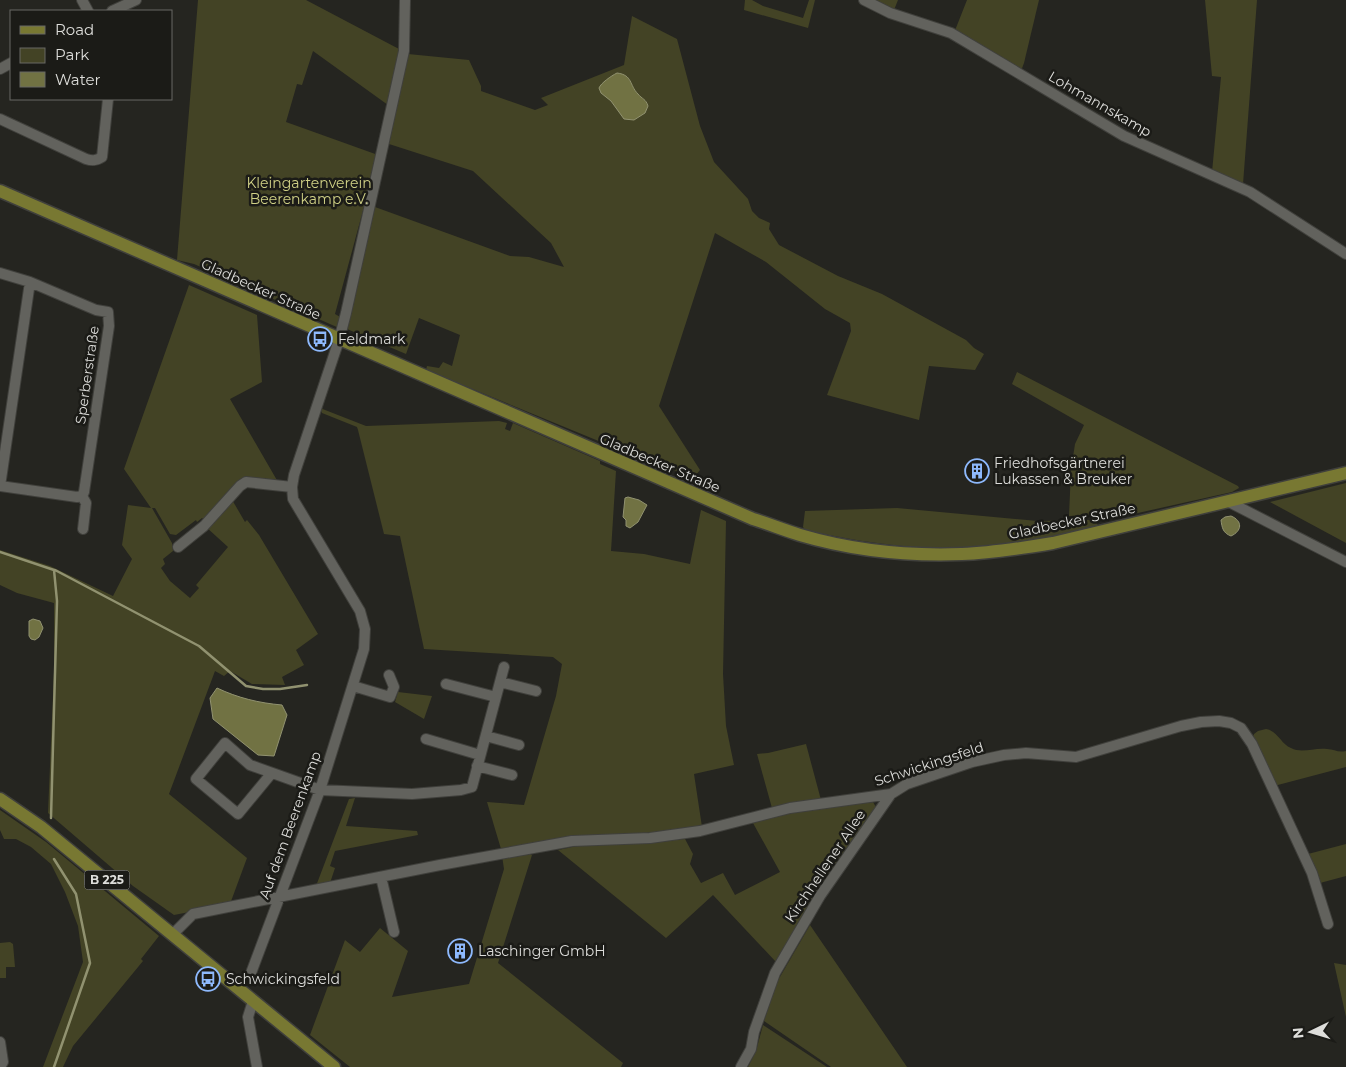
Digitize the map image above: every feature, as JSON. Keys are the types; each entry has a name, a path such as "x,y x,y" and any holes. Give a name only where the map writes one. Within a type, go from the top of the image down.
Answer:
{"main road":[{"name":"Gladbecker Straße","path":"0,191 753,519 801,535 859,548 911,553 962,554 1018,549 1053,543 1346,473"},
{"name":"B 225","path":"0,799 41,827 334,1067"}],"street":[{"path":"114,10 136,0"},
{"path":"178,547 204,526 240,486 246,482 292,487 294,475 339,340 404,51 405,0"},
{"name":"Lohmannskamp","path":"864,0 890,13 951,33 1124,136 1250,192 1346,254"},
{"path":"0,119 86,159 98,160 102,156 108,100"},
{"name":"Sperberstraße","path":"0,273 30,282 96,310 108,312 109,326 82,496 86,503 83,529"},
{"path":"30,282 0,486 74,497 82,496"},
{"name":"Auf dem Beerenkamp","path":"251,973 320,790 364,649 365,629 360,611 293,499 292,487"},
{"path":"1229,502 1346,562"},
{"path":"271,774 238,814 196,779 225,743 250,765 320,790 391,794 461,790 472,787 504,667"},
{"path":"353,686 390,697 394,687 389,675"},
{"path":"500,682 536,690"},
{"path":"446,684 496,697"},
{"name":"Schwickingsfeld","path":"172,934 192,914 572,841 642,838 700,832 790,808 891,794 907,784 972,762 1004,755 1026,753 1076,757 1181,726 1210,722 1231,723 1242,728 1252,744 1312,873 1328,924"},
{"path":"486,736 519,745"},
{"path":"426,739 480,755"},
{"path":"477,766 512,775"},
{"name":"Kirchhellener Allee","path":"741,1067 751,1049 754,1032 775,972 820,896 891,794"},
{"path":"381,877 394,932"},
{"path":"253,1001 248,1017 257,1067"},
{"path":"0,1042 3,1062 0,1067"}],"green space":[{"name":"Kleingartenverein Beerenkamp e.V.","path":"198,0 306,0 399,49 388,105 313,51 302,85 297,84 286,122 378,155 335,314 342,318 339,328 194,264 177,260"},
{"path":"745,0 752,0 763,6 803,18 809,0 815,0 808,28 744,10"},
{"path":"868,0 898,0 894,10"},
{"path":"967,0 1039,0 1021,71 954,33"},
{"path":"1205,0 1257,0 1243,184 1212,172 1221,77 1212,76"},
{"path":"632,16 677,39 700,126 714,162 748,199 752,211 759,218 770,223 769,229 779,245 838,276 882,294 966,340 984,354 975,370 929,366 919,420 827,395 851,331 850,323 825,309 766,262 715,233 659,406 700,470 691,481 678,475 679,472 426,370 427,366 439,368 443,362 452,366 460,335 419,318 406,354 347,329 375,207 510,256 529,257 564,267 551,243 473,171 389,144 408,54 469,60 481,86 481,91 535,110 548,105 541,98 624,65"},
{"path":"189,285 257,315 262,382 230,399 278,482 254,479 239,480 206,521 202,518 197,522 196,520 176,535 170,534 155,508 152,508 172,543 173,551 163,559 165,564 161,568 170,581 190,598 199,588 196,585 228,547 206,527 231,498 245,522 247,520 259,535 318,634 296,650 304,665 282,677 285,685 252,684 230,671 224,676 215,671 169,794 247,858 230,904 174,915 133,886 48,813 54,672 54,603 17,593 0,585 0,550 50,566 113,596 132,559 122,545 128,505 151,508 124,469"},
{"path":"1017,372 1239,488 1232,492 1120,517 1118,512 1098,517 1094,515 1069,516 1071,470 1075,444 1084,425 1012,384"},
{"path":"320,408 366,426 499,421 507,423 505,429 510,431 513,423 600,461 600,464 616,471 611,551 644,554 690,564 701,510 726,521 723,674 726,726 734,765 694,774 702,827 609,837 580,835 532,844 530,854 532,855 498,963 623,1063 621,1067 350,1067 310,1035 345,940 360,952 380,928 408,951 392,997 469,984 504,869 501,849 487,802 524,805 556,696 562,664 553,657 424,649 400,536 384,534 357,427 322,413"},
{"path":"1346,483 1346,543 1270,502"},
{"path":"897,508 1038,521 1089,520 1097,523 1098,527 1049,539 1012,545 952,548 894,545 864,541 805,530 803,527 805,511"},
{"path":"398,692 432,696 424,719 395,702"},
{"path":"1266,729 1274,732 1288,746 1295,750 1329,749 1341,752 1346,751 1346,767 1274,786 1252,739 1258,731"},
{"path":"806,744 821,800 772,808 757,754"},
{"path":"355,798 346,826 417,831 418,835 335,851 330,866 335,868 330,883 316,886 349,799"},
{"path":"873,802 877,809 776,962 713,895 666,938 558,850 591,843 611,844 685,839 693,854 690,864 701,883 723,873 735,895 780,872 753,823 791,812"},
{"path":"0,810 46,842 159,936 141,959 143,961 73,1046 63,1067 43,1067 83,962 78,926 65,892 51,864 31,847 16,839 4,839 0,830"},
{"path":"1346,844 1346,876 1320,883 1308,854"},
{"path":"810,925 907,1067 831,1067 764,1021 777,982"},
{"path":"10,942 13,944 15,967 6,967 6,978 0,978 0,943"},
{"path":"1334,963 1346,965 1346,1017"},
{"path":"763,1025 827,1067 748,1067 756,1051"}],"water":[{"path":"617,73 628,78 635,91 645,100 648,106 645,113 634,120 624,119 611,101 601,93 599,88 606,80"},
{"path":"625,498 639,500 647,505 638,522 630,528 626,526 626,520 623,517"},
{"path":"1231,516 1238,521 1240,526 1235,534 1231,536 1223,530 1221,520"},
{"path":"33,619 40,621 43,628 39,637 35,640 29,636 29,621"},
{"path":"217,688 233,695 282,705 287,715 274,756 258,755 213,719 210,698"}],"waterway":[{"path":"0,552 54,570 57,601 51,818"},
{"path":"55,570 199,646 246,686 280,689 307,685"},
{"path":"54,859 76,894 90,963 54,1067"}],"place":[{"name":"Feldmark","path":"320,339"},
{"name":"Friedhofsgärtnerei Lukassen & Breuker","path":"977,471"},
{"name":"Laschinger GmbH","path":"460,951"},
{"name":"Schwickingsfeld","path":"208,979"}]}
